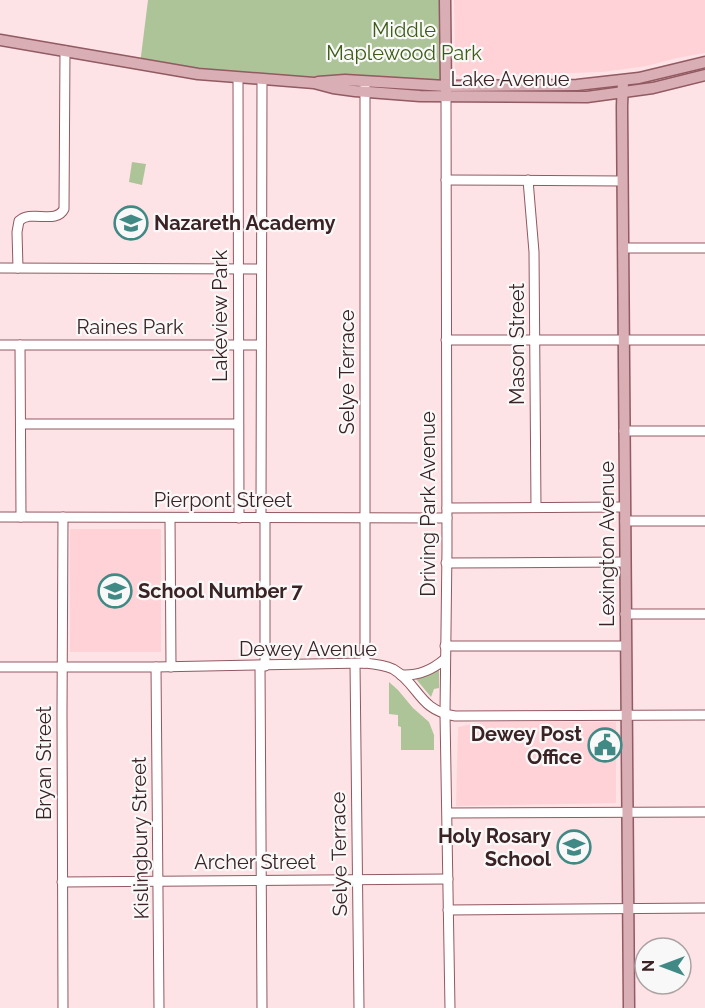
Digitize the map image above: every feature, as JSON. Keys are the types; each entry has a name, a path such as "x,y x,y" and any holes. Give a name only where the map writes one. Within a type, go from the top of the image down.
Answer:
{"main road":[{"name":"Driving Park Avenue","path":"445,0 446,91"},
{"name":"Lake Avenue","path":"0,40 187,72 238,78 314,83 334,81 365,86 446,91 577,97 622,93 705,75"},
{"name":"Lake Avenue","path":"446,91 623,81 705,62"},
{"name":"Lexington Avenue","path":"623,81 628,1008"}],"street":[{"path":"18,268 17,232 21,218 57,216 64,209 65,51"},
{"name":"Lakeview Park","path":"238,78 239,518"},
{"name":"Lakeview Park","path":"262,79 262,1008"},
{"name":"Selye Terrace","path":"365,86 365,663"},
{"name":"Driving Park Avenue","path":"446,91 445,714 450,1008"},
{"path":"446,180 622,181"},
{"name":"Mason Street","path":"528,180 534,247 536,507"},
{"path":"623,248 705,248"},
{"path":"0,268 261,268"},
{"path":"446,340 705,340"},
{"name":"Raines Park","path":"0,345 261,345"},
{"path":"20,345 21,517"},
{"path":"21,424 238,424"},
{"path":"624,431 705,431"},
{"path":"447,508 625,507"},
{"name":"Pierpont Street","path":"0,517 447,518"},
{"name":"Bryan Street","path":"63,517 63,1008"},
{"path":"170,518 171,667"},
{"path":"625,521 705,521"},
{"path":"447,562 625,562"},
{"path":"626,614 705,614"},
{"path":"445,646 626,646"},
{"path":"401,675 420,674 436,667 445,659"},
{"name":"Dewey Avenue","path":"0,667 171,667 365,663 386,667 401,675 430,706 445,714"},
{"name":"Selye Terrace","path":"355,664 359,1008"},
{"name":"Kislingbury Street","path":"156,667 159,1008"},
{"path":"445,714 466,716 705,715"},
{"path":"448,813 705,812"},
{"name":"Archer Street","path":"62,882 448,879"},
{"path":"448,910 705,908"}],"shaded area":[{"path":"454,0 705,0 705,53 647,66 603,72 460,76 455,70"},
{"name":"School Number 7","path":"70,529 161,529 161,652 70,652"},
{"path":"481,722 616,722 616,803 456,806 458,727"}],"green space":[{"name":"Middle Maplewood Park","path":"148,0 445,0 446,86 326,81 140,64"},
{"path":"132,162 146,164 142,185 129,182"},
{"path":"439,670 439,688 434,689 431,697 416,679"},
{"path":"389,682 429,722 434,735 434,750 401,750 401,727 398,726 398,715 389,714"}],"place":[{"name":"Nazareth Academy","path":"131,223"},
{"name":"School Number 7","path":"115,591"},
{"name":"Dewey Post Office","path":"605,745"},
{"name":"Holy Rosary School","path":"574,847"}]}
